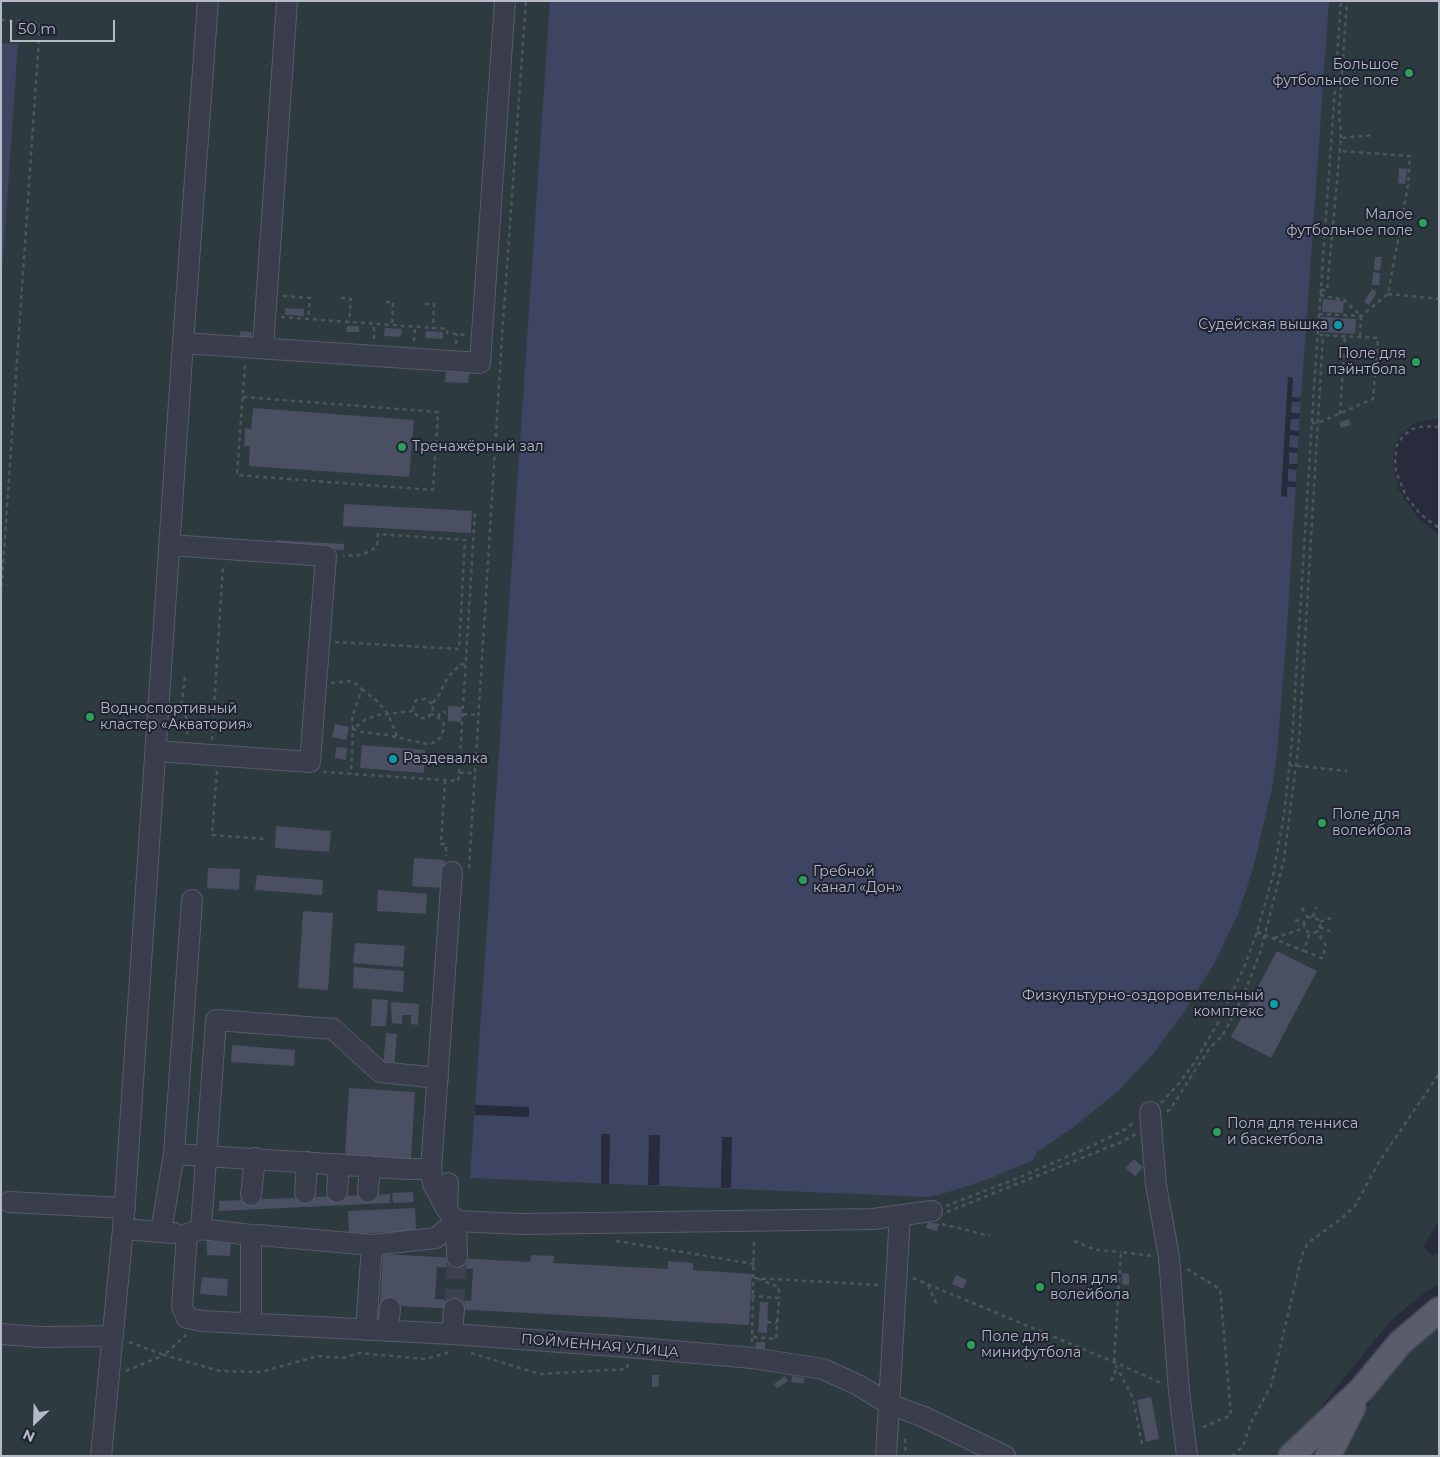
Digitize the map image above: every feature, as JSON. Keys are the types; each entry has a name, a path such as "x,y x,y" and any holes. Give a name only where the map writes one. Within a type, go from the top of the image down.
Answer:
{"main road":[{"path":"1292,1456 1362,1389 1400,1343 1439,1310"},
{"path":"1328,1456 1362,1389"}],"street":[{"path":"101,1456 125,1208 208,1"},
{"path":"262,348 276,314 287,1"},
{"path":"183,343 480,363 505,1"},
{"path":"156,751 310,762 326,556 170,545"},
{"path":"460,872 438,1078 431,1169 432,1184 452,1215 520,1224 873,1219 900,1215 938,1216"},
{"path":"161,1232 174,1154 192,900"},
{"path":"194,1232 207,1155 216,1020 333,1029 380,1072 438,1078"},
{"path":"1150,1119 1156,1185 1168,1258 1179,1391 1187,1456"},
{"path":"174,1154 431,1169"},
{"path":"251,1195 255,1158"},
{"path":"305,1193 308,1162"},
{"path":"337,1192 339,1164"},
{"path":"368,1192 370,1166"},
{"path":"448,1183 457,1257"},
{"path":"17,1207 125,1208"},
{"path":"259,1235 372,1245 436,1238 452,1215"},
{"path":"886,1456 900,1215"},
{"path":"123,1229 252,1235 251,1323"},
{"name":"ПОЙМЕННАЯ УЛИЦА","path":"194,1232 182,1308 187,1318 202,1321 388,1331 456,1342 628,1347 752,1358 822,1369 858,1385 889,1404 924,1417 1005,1456"},
{"path":"366,1330 372,1245"},
{"path":"388,1331 390,1308"},
{"path":"454,1309 456,1342"},
{"path":"1,1334 41,1337 113,1336"}],"path":[{"path":"445,780 441,844 446,844 446,866 460,872 475,773 502,337 526,1"},
{"path":"938,1216 1119,1143 1150,1119 1180,1082 1218,1023 1246,965 1257,932 1279,843 1292,741 1320,295 1341,1"},
{"path":"1321,290 1327,290 1340,151 1339,113 1347,1"},
{"path":"1,20 40,23 1,596"},
{"path":"1341,138 1373,135"},
{"path":"1319,314 1361,316 1388,294 1408,185 1410,156 1340,151"},
{"path":"1388,294 1439,299"},
{"path":"1320,295 1344,300 1361,316 1360,337"},
{"path":"281,303 282,296 310,298 308,319"},
{"path":"341,298 351,299 349,322"},
{"path":"386,302 393,302 392,326"},
{"path":"425,304 434,304 433,329"},
{"path":"243,397 438,412 432,490 237,475 243,397 276,314 308,319 447,330 447,333 502,337"},
{"path":"1312,423 1318,423 1373,399 1378,338 1318,335"},
{"path":"938,1216 1171,1108 1209,1049 1223,1035 1244,994 1265,935 1284,859 1296,765 1323,335"},
{"path":"1340,414 1345,336"},
{"path":"1439,427 1425,426 1412,429 1398,445 1395,459 1396,472 1406,496 1420,514 1439,528"},
{"path":"418,449 436,451"},
{"path":"322,772 458,781 475,512"},
{"path":"318,641 459,648 465,540 378,534 377,547 362,555 326,556"},
{"path":"224,549 210,755 210,764 217,765 212,835 265,839"},
{"path":"432,714 432,704 452,672 460,664 466,664"},
{"path":"185,678 181,709 188,720 186,753"},
{"path":"337,684 352,681 377,701 388,714 397,737"},
{"path":"351,774 352,717 362,688"},
{"path":"432,704 425,699 417,700 412,707 415,716 424,719 432,714"},
{"path":"353,729 366,719 413,711"},
{"path":"438,717 440,713 446,712"},
{"path":"353,729 426,744 440,738 444,729 444,724 438,717 432,714"},
{"path":"462,714 478,716"},
{"path":"1289,765 1347,771"},
{"path":"459,772 475,773"},
{"path":"1314,917 1316,907"},
{"path":"1302,908 1308,918"},
{"path":"1305,928 1308,918 1314,917 1320,922"},
{"path":"1320,922 1331,918"},
{"path":"1295,920 1305,923"},
{"path":"1317,932 1320,922"},
{"path":"1320,927 1330,931"},
{"path":"1274,938 1305,928"},
{"path":"1305,928 1310,932 1317,932"},
{"path":"1257,932 1322,958 1326,946 1317,932"},
{"path":"1304,951 1310,932"},
{"path":"1232,1456 1243,1446 1252,1420 1272,1386 1302,1255 1308,1244 1355,1206 1378,1162 1439,1074"},
{"path":"938,1216 990,1236"},
{"path":"752,1358 754,1221"},
{"path":"608,1239 754,1264"},
{"path":"1074,1241 1096,1250 1138,1255"},
{"path":"1121,1252 1114,1362 1133,1398 1142,1444"},
{"path":"1168,1258 1220,1289 1230,1414 1185,1435"},
{"path":"754,1278 780,1280 896,1278 928,1284 1179,1391"},
{"path":"754,1278 780,1288"},
{"path":"753,1337 776,1339 780,1280"},
{"path":"928,1284 937,1305"},
{"path":"751,1296 779,1298"},
{"path":"110,1378 164,1355 202,1321"},
{"path":"754,1322 759,1322"},
{"path":"768,1322 777,1323"},
{"path":"113,1336 164,1355 220,1371 261,1372 318,1356 344,1358 359,1353 425,1359 456,1342"},
{"path":"468,1352 540,1374 548,1374 627,1369 628,1347"},
{"path":"1111,1381 1117,1367"}],"shaded area":[{"name":"Гребной канал «Дон»","path":"1,1 1439,1 1439,420 1433,419 1415,423 1400,435 1394,446 1393,463 1398,488 1408,504 1420,520 1439,535 1439,1221 1423,1246 1432,1255 1439,1252 1439,1284 1423,1294 1391,1320 1313,1417 1282,1449 1274,1456 1,1456"},
{"path":"1439,1324 1439,1456 1342,1456 1376,1391 1404,1353"}],"water":[{"name":"Гребной канал «Дон»","path":"550,1 1329,1 1277,753 1273,784 1253,869 1238,914 1214,964 1183,1013 1154,1053 1118,1091 1074,1127 1037,1152 1033,1160 989,1179 928,1197 470,1178"},
{"path":"1,43 18,44 1,285"}],"pier":[{"path":"1288,377 1293,378 1292,397 1301,398 1300,402 1292,402 1291,413 1300,413 1299,419 1291,419 1290,430 1299,431 1299,436 1290,435 1289,447 1298,448 1298,453 1289,452 1289,464 1297,464 1297,470 1288,469 1288,481 1296,482 1296,487 1287,487 1287,497 1281,496"},
{"path":"475,1105 529,1107 529,1117 475,1115"},
{"path":"601,1134 610,1134 609,1184 601,1184"},
{"path":"649,1135 660,1135 659,1185 648,1185"},
{"path":"722,1137 732,1137 731,1188 721,1188"}],"building":[{"path":"1399,168 1407,169 1405,184 1398,183"},
{"path":"1375,257 1382,257 1380,270 1374,270"},
{"path":"1373,272 1380,273 1379,285 1372,285"},
{"path":"1372,289 1377,292 1369,305 1364,302"},
{"name":"Судейская вышка","path":"1323,299 1344,301 1343,313 1322,312"},
{"path":"285,308 304,309 304,316 285,315"},
{"name":"Судейская вышка","path":"1321,317 1356,319 1355,334 1320,332"},
{"path":"347,326 359,326 359,332 346,332"},
{"path":"385,328 402,329 401,337 384,336"},
{"path":"240,331 252,332 251,338 240,337"},
{"path":"426,331 443,332 443,339 425,338"},
{"path":"446,372 469,373 468,383 445,382"},
{"path":"253,408 414,420 409,477 249,466 250,446 244,446 245,428 251,429"},
{"path":"1349,419 1351,425 1341,428 1339,422"},
{"path":"344,504 472,511 471,533 343,526"},
{"path":"276,540 344,544 344,550 276,545"},
{"path":"448,706 462,707 461,722 448,721"},
{"path":"335,724 349,727 346,740 332,737"},
{"name":"Раздевалка","path":"362,745 425,750 424,773 360,768"},
{"path":"336,747 347,748 346,760 335,758"},
{"path":"276,826 331,831 329,852 275,848"},
{"path":"414,858 445,860 443,888 412,886"},
{"path":"208,868 240,869 239,890 207,888"},
{"path":"257,875 323,880 322,895 255,890"},
{"path":"378,890 427,894 426,914 377,911"},
{"path":"303,911 333,913 328,990 298,988"},
{"path":"355,943 405,946 403,967 353,963"},
{"name":"Физкультурно-оздоровительный комплекс","path":"1277,951 1317,971 1271,1058 1231,1037"},
{"path":"354,967 404,971 403,992 353,988"},
{"path":"372,999 388,1000 386,1026 371,1026"},
{"path":"391,1002 419,1004 418,1025 411,1024 411,1015 402,1015 402,1024 392,1023"},
{"path":"386,1033 397,1034 394,1067 383,1066"},
{"path":"232,1045 295,1050 294,1066 231,1062"},
{"path":"349,1088 415,1092 411,1159 345,1155"},
{"path":"1134,1159 1143,1167 1135,1176 1126,1168"},
{"path":"413,1192 414,1202 393,1203 392,1193"},
{"path":"390,1194 390,1203 219,1211 219,1201"},
{"path":"415,1208 416,1231 349,1234 348,1211"},
{"path":"928,1222 939,1224 937,1231 926,1228"},
{"path":"207,1240 231,1241 230,1256 207,1255"},
{"path":"383,1254 530,1262 531,1255 554,1256 553,1263 668,1269 668,1261 693,1263 693,1270 752,1274 749,1325 380,1305","holes":["437,1267 473,1269 471,1301 435,1299"]},
{"path":"1122,1273 1129,1274 1129,1285 1122,1284"},
{"path":"956,1275 967,1280 963,1289 952,1284"},
{"path":"202,1277 228,1279 227,1296 200,1294"},
{"path":"760,1302 768,1302 767,1333 758,1332"},
{"path":"756,1342 765,1342 765,1349 755,1348"},
{"path":"652,1375 659,1375 658,1387 652,1387"},
{"path":"785,1376 788,1381 777,1388 774,1384"},
{"path":"792,1376 804,1378 804,1383 791,1382"},
{"path":"1151,1397 1159,1439 1146,1442 1137,1400"}],"tunnel":[{"path":"454,1309 457,1257"}],"place":[{"name":"Большое футбольное поле","path":"1409,73"},
{"name":"Малое футбольное поле","path":"1423,223"},
{"name":"Судейская вышка","path":"1338,325"},
{"name":"Поле для пэйнтбола","path":"1416,362"},
{"name":"Тренажёрный зал","path":"402,447"},
{"name":"Водноспортивный кластер «Акватория»","path":"90,717"},
{"name":"Раздевалка","path":"393,759"},
{"name":"Поле для волейбола","path":"1322,823"},
{"name":"Гребной канал «Дон»","path":"803,880"},
{"name":"Физкультурно-оздоровительный комплекс","path":"1274,1004"},
{"name":"Поля для тенниса и баскетбола","path":"1217,1132"},
{"name":"Поля для волейбола","path":"1040,1287"},
{"name":"Поле для минифутбола","path":"971,1345"}]}
